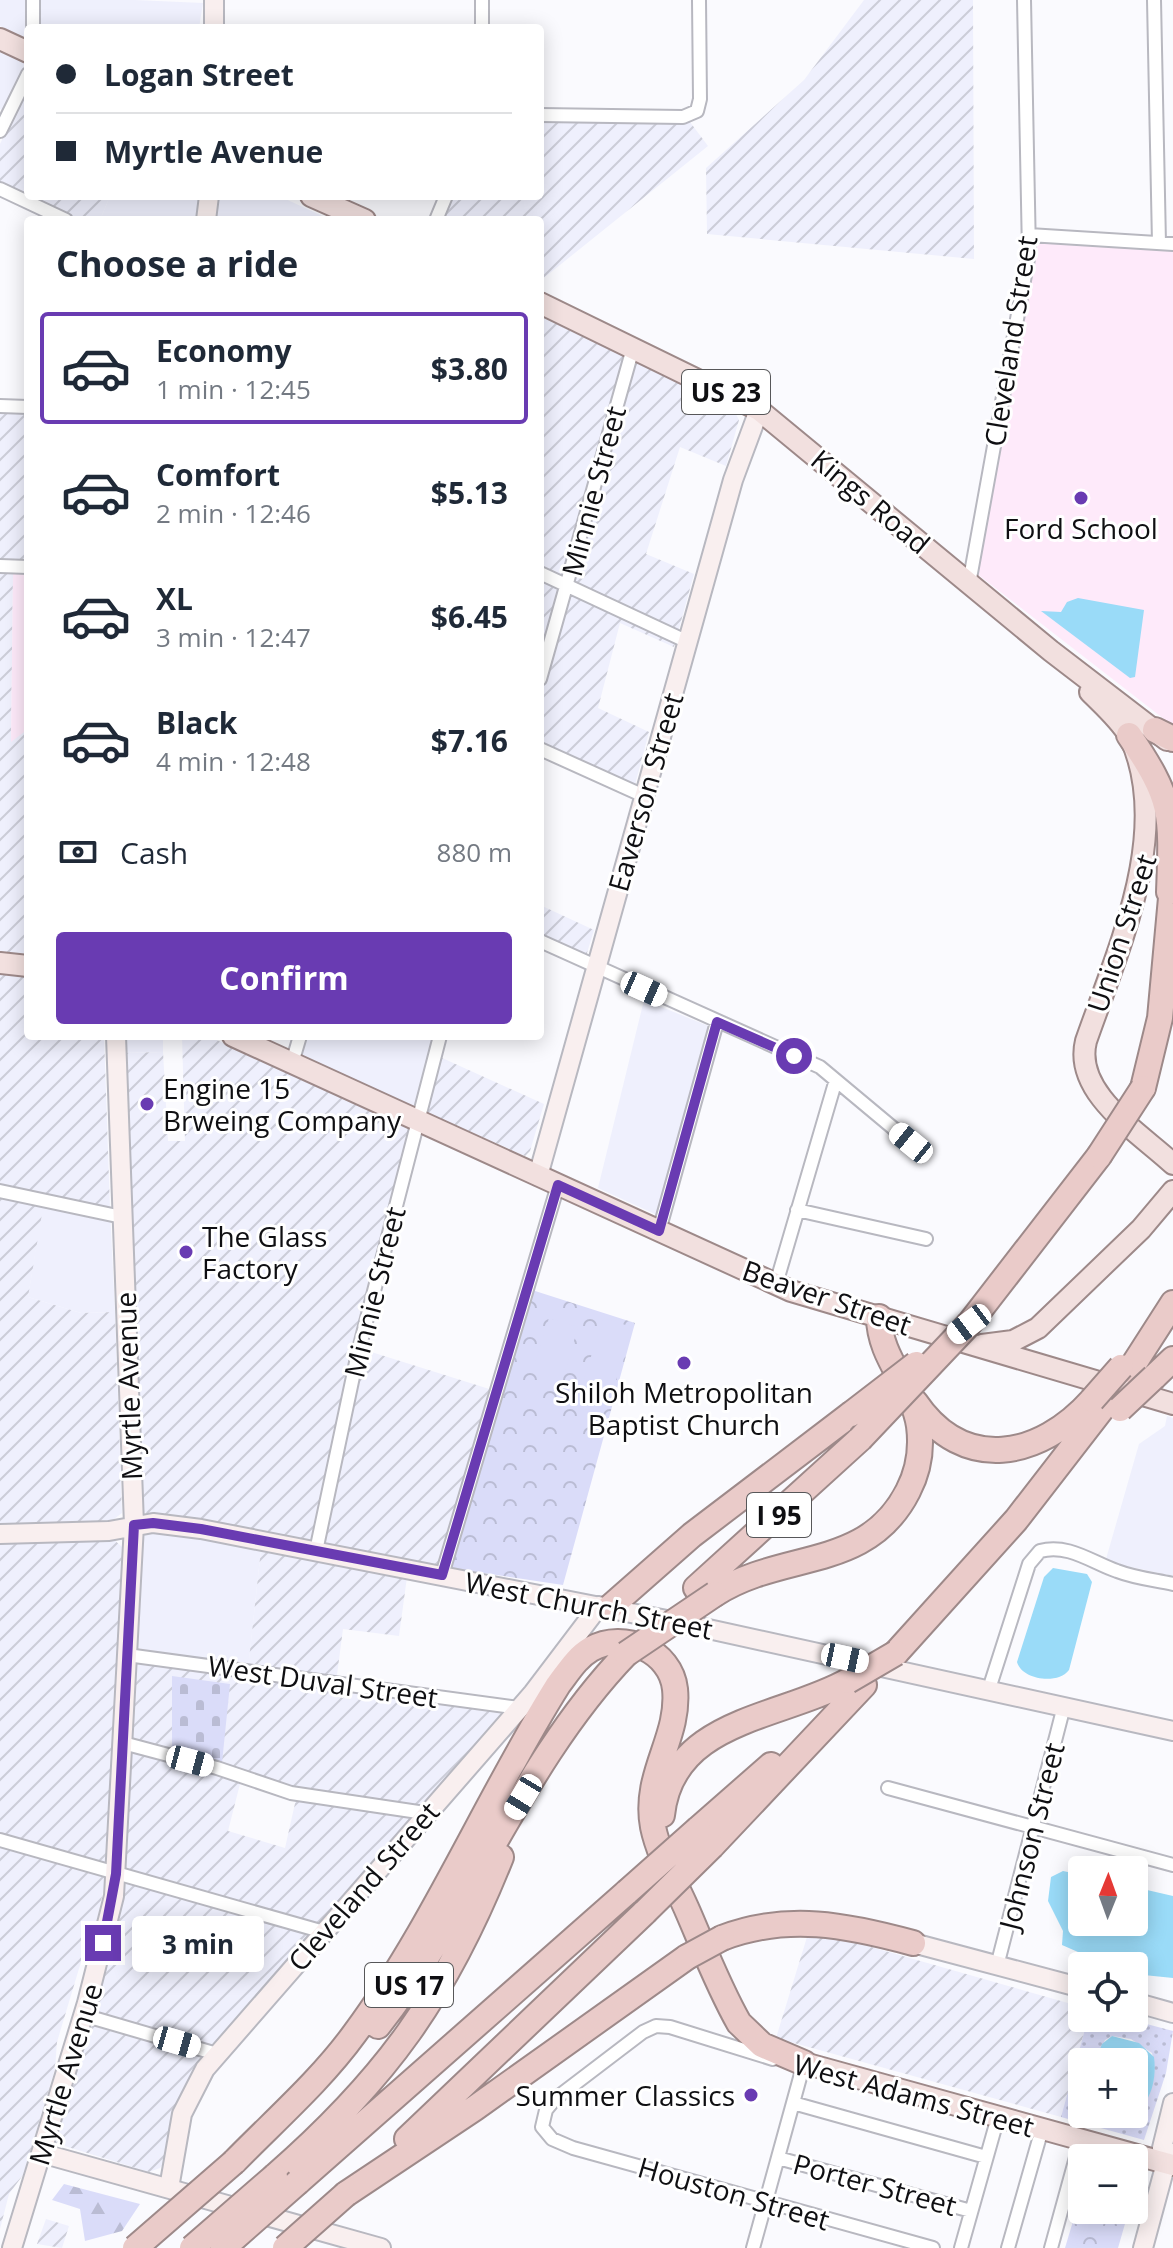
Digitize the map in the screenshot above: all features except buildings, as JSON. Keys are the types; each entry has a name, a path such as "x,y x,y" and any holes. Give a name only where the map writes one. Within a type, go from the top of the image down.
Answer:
{"highway":[{"path":"1129,735 1160,775 1169,800 1171,888 1162,1006 1143,1088"},
{"name":"I 95","path":"706,1591 969,1334 985,1305 1099,1156 1173,1040"},
{"path":"285,2248 502,2052 645,1912 705,1838 856,1683 896,1653 1016,1520 1106,1405 1125,1368 1169,1313"},
{"path":"223,2248 368,2088 432,2003 468,1937 539,1771 573,1716 626,1654 706,1591 758,1571 849,1549 885,1524 907,1492 919,1459 917,1416 883,1343 879,1317"},
{"path":"604,1607 692,1535 851,1414 969,1334"},
{"path":"901,1380 939,1429 954,1439 982,1449 1014,1449 1043,1441 1061,1431 1154,1377 1173,1359"},
{"path":"234,2162 328,2067 367,2018 558,1685 579,1658 604,1644 625,1643 647,1649 659,1656 672,1674 674,1716 654,1775 651,1802 654,1831 739,2023 762,2045 804,2063"},
{"path":"669,1869 662,1835 663,1806 670,1782 693,1749 721,1731 856,1683"},
{"name":"US 17","path":"135,2248 323,2087 380,2024 429,1955 539,1771"},
{"path":"192,2248 287,2179 627,1892 705,1838"},
{"path":"346,2194 687,1957 722,1938 769,1925 811,1922 864,1930 913,1943"}],"main road":[{"path":"0,39 24,50"},
{"path":"320,200 356,216"},
{"name":"Kings Road","path":"544,305 759,410 1051,651 1167,738"},
{"name":"Union Street","path":"1051,651 1129,735 1148,792 1151,838 1140,881 1086,1041 1085,1066 1099,1095 1173,1164"},
{"path":"0,963 24,966"},
{"name":"Beaver Street","path":"242,1040 776,1284 879,1317 969,1334 1173,1404"},
{"path":"969,1334 1005,1343 1038,1328 1141,1229 1173,1191"},
{"name":"West Adams Street","path":"804,2063 1042,2129 1171,2160"}],"street":[{"path":"33,0 33,24"},
{"path":"214,0 214,24"},
{"path":"482,0 482,24"},
{"path":"544,115 683,117 697,111 700,99 699,0"},
{"name":"Cleveland Street","path":"969,584 1025,280 1029,235 1024,0"},
{"path":"1154,0 1159,243"},
{"path":"0,131 24,82"},
{"path":"0,189 57,216"},
{"path":"1029,235 1173,244"},
{"name":"Minnie Street","path":"544,665 633,348"},
{"path":"0,406 24,407"},
{"name":"Eaverson Street","path":"538,1176 733,480 759,410"},
{"path":"0,566 24,567"},
{"path":"544,575 688,642"},
{"path":"544,751 644,796"},
{"path":"544,943 820,1067 835,1083 911,1143"},
{"path":"659,1231 717,1022"},
{"name":"Myrtle Avenue","path":"12,2248 108,1928 116,1874 134,1525 116,1040"},
{"path":"292,1063 299,1040"},
{"name":"Minnie Street","path":"316,1551 358,1353 439,1040"},
{"path":"776,1284 835,1083"},
{"path":"442,1575 558,1185"},
{"path":"0,1191 122,1217"},
{"path":"797,1210 926,1239"},
{"name":"West Church Street","path":"0,1534 109,1531 153,1523 201,1529 604,1607 1173,1731"},
{"path":"989,1689 1029,1564 1040,1551 1055,1549 1090,1558 1118,1572 1173,1584"},
{"name":"Cleveland Street","path":"169,2188 182,2114 217,2054 604,1607"},
{"name":"West Duval Street","path":"127,1655 519,1708"},
{"name":"Johnson Street","path":"997,1966 1064,1706"},
{"path":"123,1743 217,1768 291,1793 425,1813"},
{"path":"888,1788 1173,1865"},
{"path":"0,1840 324,1932"},
{"path":"913,1943 1068,1984"},
{"path":"1148,2006 1173,2013"},
{"path":"83,2015 217,2054"},
{"name":"West Adams Street","path":"542,2127 546,2110 555,2099 643,2032 656,2026 706,2037 750,2055 804,2063"},
{"path":"753,2248 804,2063"},
{"path":"793,2103 986,2157"},
{"path":"1143,2248 1171,2160 1162,2148 1173,2103"},
{"path":"961,2248 998,2117"},
{"name":"Houston Street","path":"542,2127 552,2139 565,2146 933,2248"},
{"path":"1008,2248 1042,2129"},
{"path":"1051,2248 1081,2139"},
{"path":"41,2153 381,2248"},
{"name":"Porter Street","path":"778,2158 971,2211"}],"shaded area":[{"path":"0,0 203,3 200,24 24,24 24,37 0,26"},
{"path":"864,0 973,0 974,259 707,234 706,168 804,80"},
{"path":"0,52 24,63 24,96 14,116 0,109"},
{"path":"24,96 24,194 0,182 0,144"},
{"path":"544,120 690,122 708,146 544,278 544,216 445,216 451,200 544,200"},
{"path":"37,200 108,200 102,216 71,216"},
{"path":"108,200 198,200 196,216 102,216"},
{"path":"218,200 288,200 322,216 216,216"},
{"name":"Ford School","path":"1036,244 1173,251 1173,726 976,573"},
{"path":"544,318 734,410 739,420 726,466 680,447 646,554 694,574 674,647 620,623 598,708 649,732 632,796 544,758"},
{"path":"0,412 24,413 24,574 13,574 11,740 24,732 24,954 0,952"},
{"path":"13,573 24,574 24,732 11,742"},
{"path":"1078,598 1144,610 1135,677 1130,678 1041,611 1061,612 1067,602"},
{"path":"544,907 594,930 583,966 544,948"},
{"path":"0,974 24,977 24,1040 104,1040 110,1209 45,1196 28,1297 81,1313 115,1312 122,1513 110,1522 0,1527"},
{"path":"644,1000 721,1031 668,1220 598,1188"},
{"path":"124,1040 163,1040 163,1052 125,1053"},
{"path":"182,1040 217,1040 418,1133 365,1350 502,1393 450,1568 142,1512 125,1053 163,1052 168,1141 185,1141"},
{"path":"306,1040 445,1040 426,1112 302,1057"},
{"path":"440,1057 544,1104 530,1151 525,1156 426,1112"},
{"path":"44,1196 110,1209 115,1312 81,1313 28,1297"},
{"path":"1167,1416 1173,1418 1173,1576 1112,1563 1106,1559 1139,1444 1165,1426"},
{"path":"148,1530 261,1549 247,1679 137,1664 143,1535"},
{"path":"110,1536 122,1547 105,1882 93,1940 81,1962 57,2042 55,2069 23,2175 9,2194 0,2229 0,1540"},
{"path":"261,1549 407,1577 399,1636 343,1629 335,1690 507,1713 203,2057 166,2161 160,2168 149,2172 55,2143 123,1901 137,1664 247,1678","holes":["240,1784 296,1799 285,1848 228,1831"]},
{"path":"1053,1568 1087,1574 1092,1582 1069,1670 1064,1675 1049,1679 1026,1673 1017,1662 1044,1577"},
{"path":"1063,1871 1068,1872 1068,1936 1148,1936 1148,1890 1173,1896 1173,1978 1148,1975 1148,1952 1078,1952 1062,1945 1063,1931 1048,1901 1051,1877"},
{"path":"807,1937 843,1939 1068,2003 1068,2032 1084,2032 1080,2048 1068,2048 1068,2091 1061,2117 776,2038"},
{"path":"1112,2036 1139,2043 1144,2048 1100,2048"},
{"path":"1148,2051 1154,2057 1155,2068 1148,2098"},
{"path":"46,2219 69,2226 62,2248 37,2244"}],"green space":[{"path":"532,1290 635,1323 563,1585 450,1568"},
{"path":"549,1318 578,1327 565,1372 535,1363"},
{"path":"603,1318 632,1327 614,1387 584,1379"},
{"path":"172,1676 230,1684 222,1763 172,1749"},
{"path":"1148,2024 1173,2031 1166,2073 1148,2128 1148,2095 1154,2061 1152,2053 1131,2039 1112,2036 1105,2040 1101,2048 1080,2048 1084,2032 1148,2032"},
{"path":"1068,2091 1068,2119 1061,2117"},
{"path":"1101,2128 1148,2128 1144,2140"},
{"path":"64,2184 140,2204 122,2231 85,2241 80,2209 52,2200"},
{"path":"1072,2224 1125,2224 1118,2248 1065,2248"}],"place":[{"name":"Ford School","path":"1081,498"},
{"name":"Engine 15 Brweing Company","path":"147,1104"},
{"name":"The Glass Factory","path":"186,1252"},
{"name":"Shiloh Metropolitan Baptist Church","path":"684,1363"},
{"name":"Summer Classics","path":"751,2095"}],"route":[{"path":"103,1943 116,1874 134,1525 153,1523 201,1529 442,1575 558,1185 659,1231 717,1022 794,1056"}]}
